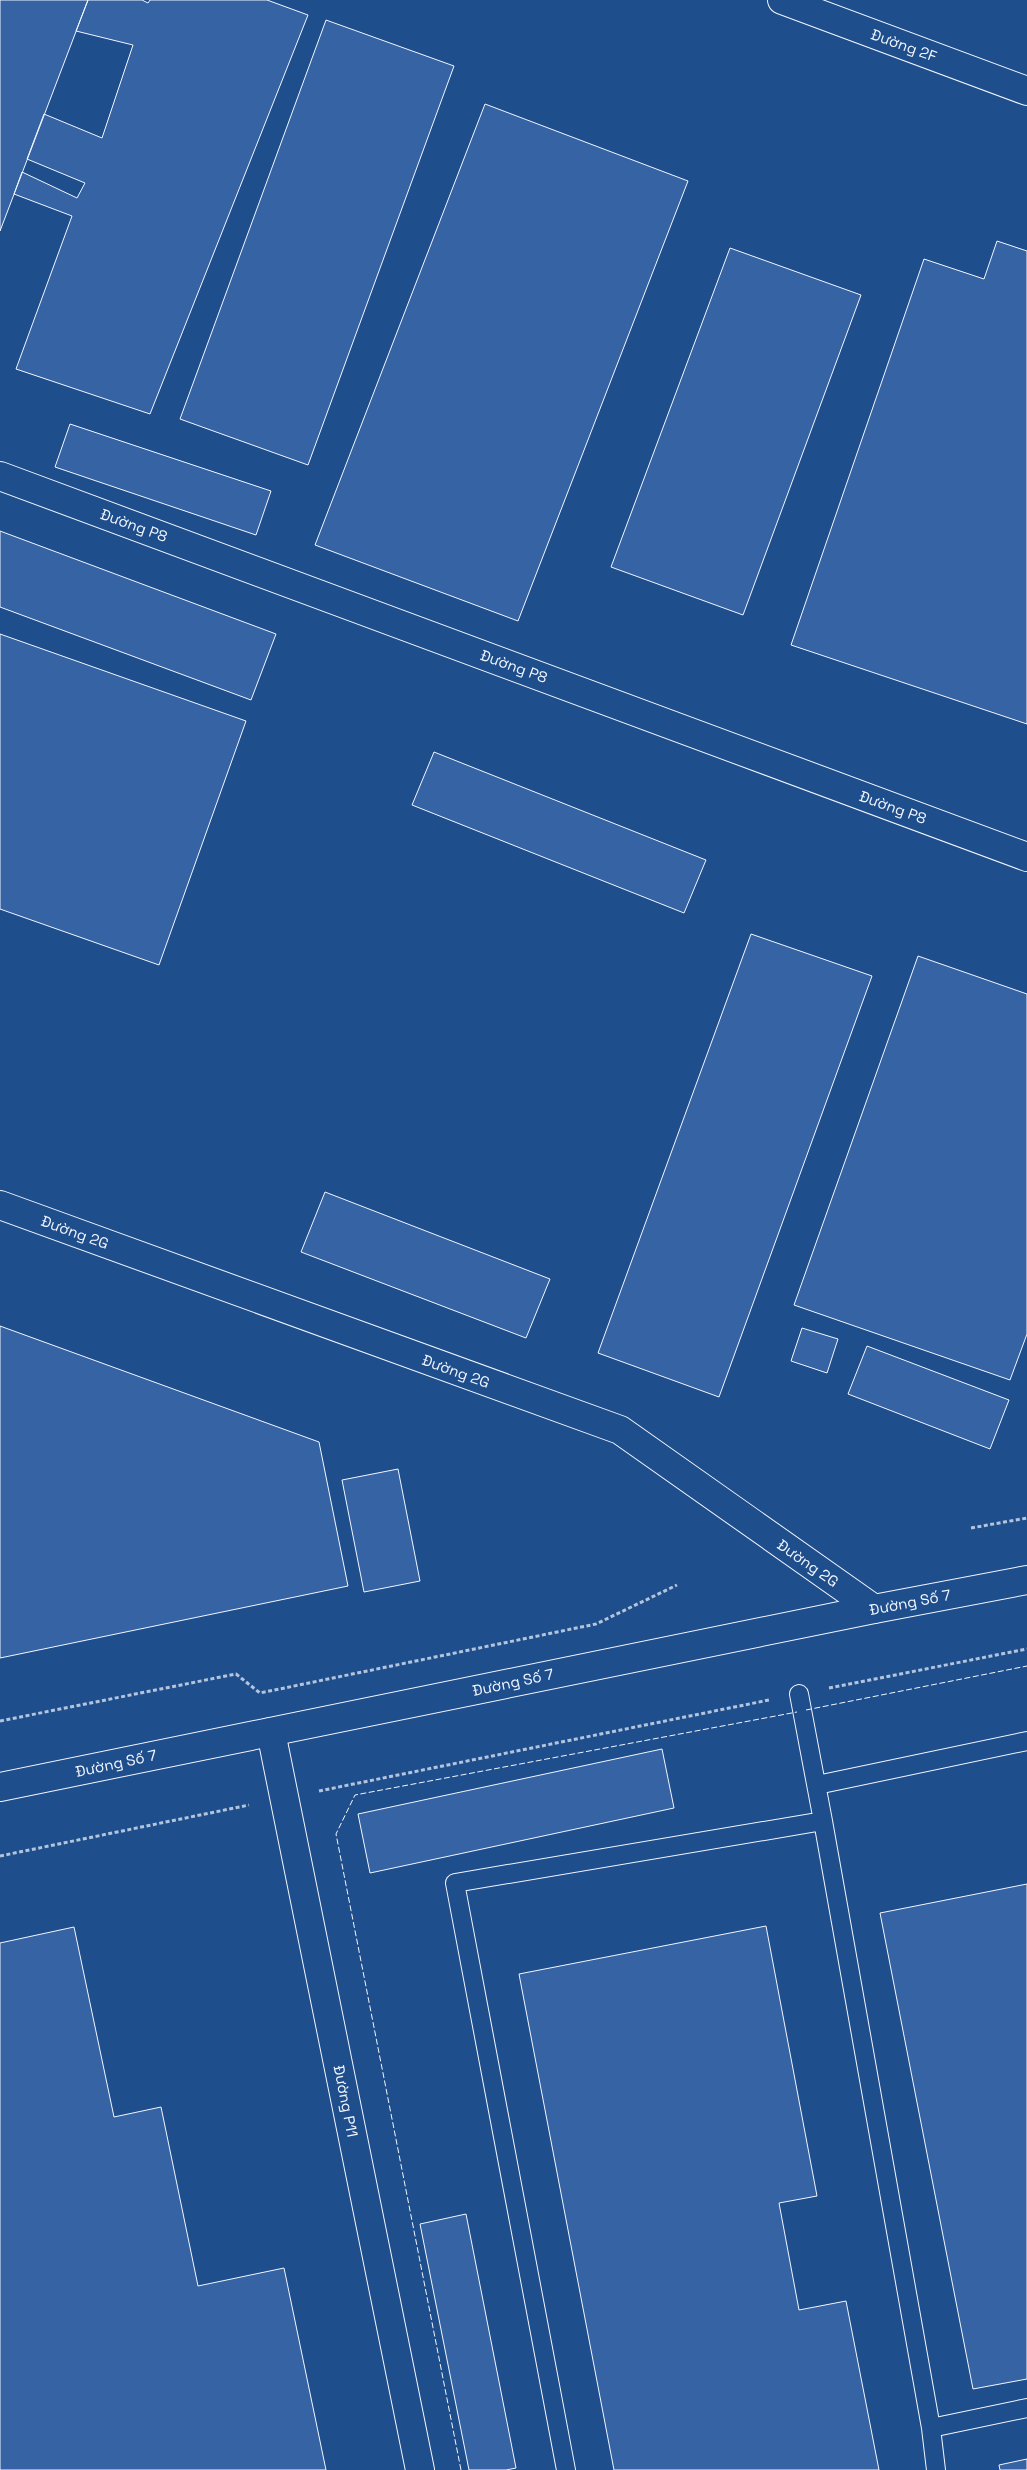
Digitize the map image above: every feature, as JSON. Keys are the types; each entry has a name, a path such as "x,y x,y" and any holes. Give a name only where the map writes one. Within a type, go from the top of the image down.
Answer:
{"street":[{"name":"Đường 2F","path":"782,0 1027,91"},
{"name":"Đường P8","path":"0,476 1027,857"},
{"name":"Đường 2G","path":"0,1205 620,1430 874,1609"},
{"name":"Đường Số 7","path":"0,1787 874,1609 1027,1580"},
{"name":"Đường P11","path":"272,1732 420,2470"}],"lane":[{"path":"799,1694 817,1785 931,2428 936,2470"},
{"path":"817,1785 1027,1741"},
{"path":"566,2470 455,1883 823,1821"},
{"path":"931,2428 1027,2408"}],"path":[{"path":"971,1528 1027,1518"},
{"path":"0,1721 236,1674 260,1693 596,1624 677,1585"},
{"path":"0,1856 1027,1649"}],"building":[{"path":"0,0 88,0 0,231"},
{"path":"88,0 142,0 148,3 150,0 267,0 308,15 150,414 16,369 72,216 14,194 22,172 77,198 85,183 27,159 44,114 102,138 133,45 76,31"},
{"path":"326,20 454,66 308,465 180,419"},
{"path":"485,104 688,181 518,621 315,545"},
{"path":"997,241 1027,251 1027,724 791,645 924,259 984,279"},
{"path":"730,248 861,295 743,615 611,567"},
{"path":"70,424 271,491 256,535 55,467"},
{"path":"0,531 276,634 251,700 0,607"},
{"path":"0,634 246,721 159,965 0,909"},
{"path":"434,752 706,860 684,913 412,805"},
{"path":"751,934 872,976 719,1397 598,1353"},
{"path":"918,956 1027,994 1027,1334 1010,1380 794,1305"},
{"path":"325,1192 550,1279 526,1338 301,1252"},
{"path":"0,1326 319,1442 348,1586 0,1658"},
{"path":"802,1328 838,1339 827,1373 791,1361"},
{"path":"867,1346 1009,1400 990,1449 848,1394"},
{"path":"398,1469 420,1581 364,1592 342,1480"},
{"path":"662,1749 674,1808 370,1873 358,1814"},
{"path":"1027,1884 1027,2379 973,2389 880,1913"},
{"path":"766,1926 817,2196 779,2203 799,2310 846,2301 879,2470 614,2470 519,1974"},
{"path":"74,1927 114,2117 161,2107 198,2286 284,2268 326,2470 0,2470 0,1943"},
{"path":"466,2214 516,2468 506,2470 469,2470 420,2224"},
{"path":"1027,2459 1027,2470 1000,2470 999,2465"}],"fence":[{"path":"806,1710 1027,1666"},
{"path":"461,2470 336,1834 355,1795 797,1712"}]}
